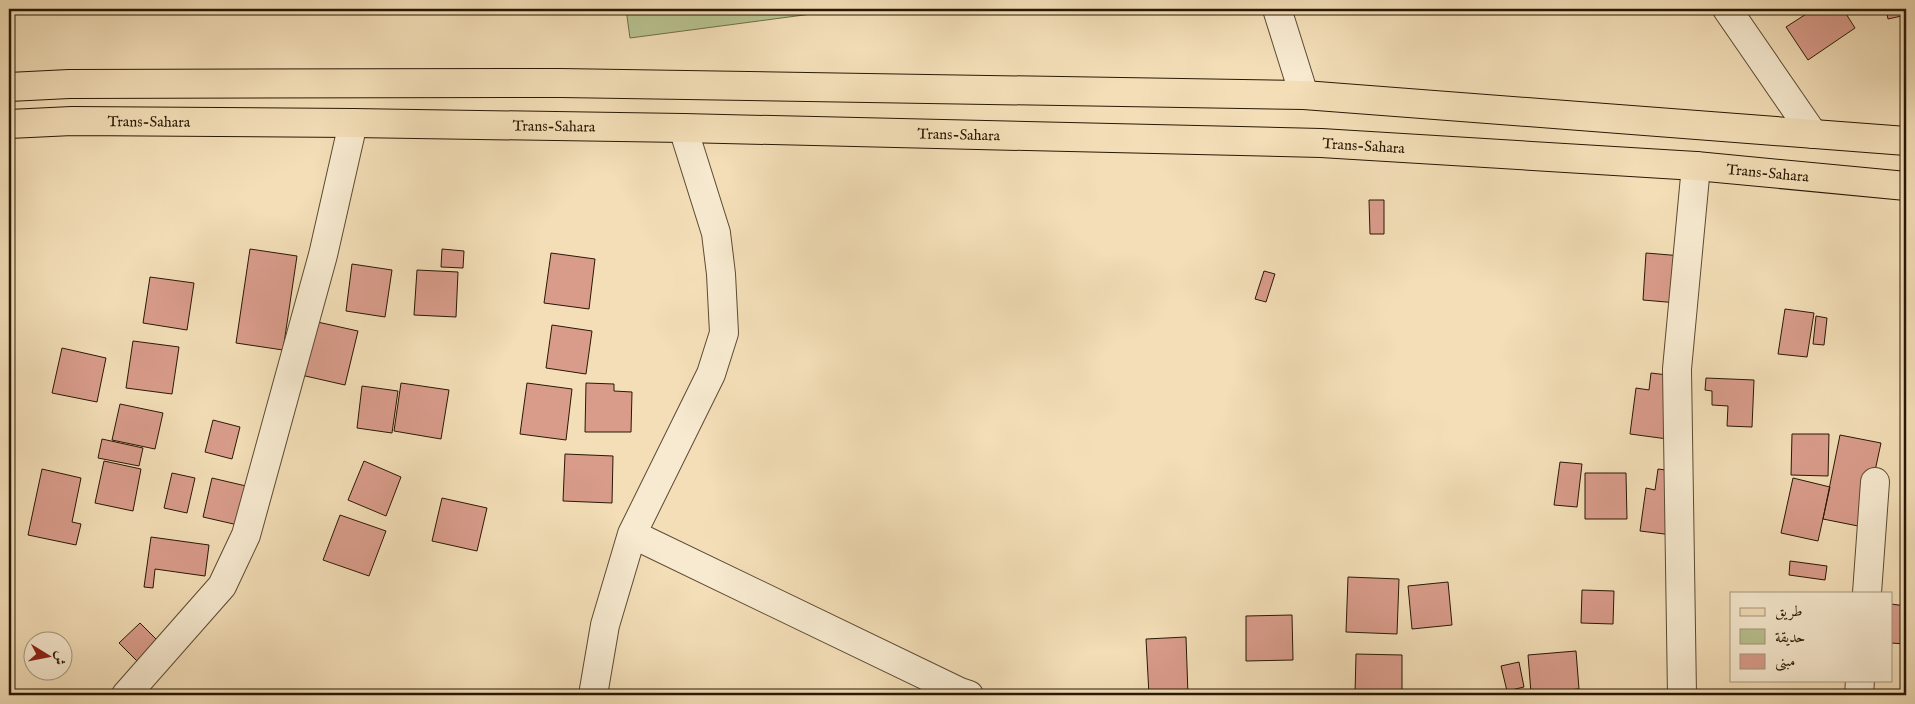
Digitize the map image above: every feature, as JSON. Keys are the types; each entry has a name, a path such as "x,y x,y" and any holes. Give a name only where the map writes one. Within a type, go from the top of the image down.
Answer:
{"main road":[{"path":"9,87 69,84 561,83 1304,95 1906,141"},
{"name":"Trans-Sahara","path":"9,124 72,120 353,123 682,128 1321,143 1696,166 1906,186"}],"street":[{"path":"1277,9 1304,95"},
{"path":"1727,9 1812,134"},
{"path":"126,695 222,586 246,535 323,255 353,123"},
{"path":"593,695 605,624 632,534 711,374 724,333 721,274 716,233 682,128"},
{"path":"1682,695 1677,369 1696,166"},
{"path":"1867,592 1875,482"},
{"path":"632,534 969,695"},
{"path":"1859,695 1860,682"}],"green space":[{"path":"626,9 818,9 819,13 630,38"}],"building":[{"path":"1814,9 1843,9 1855,28 1808,60 1786,27"},
{"path":"1886,9 1906,9 1906,15 1888,19"},
{"path":"1369,200 1384,200 1384,234 1370,234"},
{"path":"250,249 297,256 283,350 236,343"},
{"path":"442,249 464,251 463,268 441,267"},
{"path":"551,253 595,259 589,309 544,303"},
{"path":"1646,253 1682,256 1678,303 1643,300"},
{"path":"352,264 392,270 385,317 346,311"},
{"path":"417,270 458,272 456,317 414,315"},
{"path":"1264,271 1275,274 1266,302 1255,299"},
{"path":"150,277 194,283 187,330 143,323"},
{"path":"1785,309 1814,313 1807,357 1778,354"},
{"path":"1816,316 1827,318 1824,345 1813,344"},
{"path":"313,321 358,331 345,385 301,375"},
{"path":"552,325 592,331 586,374 546,368"},
{"path":"133,341 179,347 172,394 126,388"},
{"path":"62,348 106,358 97,402 52,393"},
{"path":"1651,373 1684,377 1675,440 1630,434 1636,388 1649,390"},
{"path":"1706,378 1754,380 1752,427 1727,426 1728,406 1712,405 1712,391 1705,390"},
{"path":"401,383 449,390 441,439 394,431"},
{"path":"527,383 572,389 566,440 520,434"},
{"path":"586,383 614,384 614,391 632,392 631,432 585,432"},
{"path":"362,386 398,391 392,433 357,428"},
{"path":"120,404 163,413 155,449 112,440"},
{"path":"213,420 240,427 232,459 205,452"},
{"path":"1792,434 1829,434 1828,476 1791,475"},
{"path":"1840,435 1881,443 1863,527 1823,519"},
{"path":"102,439 143,448 139,466 98,458"},
{"path":"565,454 613,456 612,503 563,501"},
{"path":"104,461 141,469 133,511 95,503"},
{"path":"364,461 401,477 386,516 348,500"},
{"path":"1560,462 1582,464 1577,507 1554,505"},
{"path":"42,469 81,478 72,522 81,524 76,545 28,535"},
{"path":"1658,469 1689,473 1681,536 1640,531 1646,488 1655,490"},
{"path":"172,473 195,478 187,513 164,508"},
{"path":"1585,473 1626,473 1627,519 1585,519"},
{"path":"212,478 246,486 238,525 203,517"},
{"path":"1793,478 1830,487 1818,541 1781,533"},
{"path":"442,498 487,508 477,551 432,541"},
{"path":"340,515 386,531 369,576 323,560"},
{"path":"151,537 209,545 205,576 155,569 153,588 144,587"},
{"path":"1790,561 1827,566 1825,580 1789,575"},
{"path":"1348,577 1399,579 1397,634 1346,632"},
{"path":"1448,582 1452,625 1412,629 1408,586"},
{"path":"1582,590 1614,591 1613,624 1581,623"},
{"path":"1892,604 1906,606 1906,644 1892,643"},
{"path":"1292,615 1293,660 1246,661 1246,616"},
{"path":"140,623 159,642 138,662 119,643"},
{"path":"1186,637 1188,695 1149,695 1146,639"},
{"path":"1576,651 1579,689 1531,693 1528,655"},
{"path":"1356,654 1402,655 1402,695 1355,695"},
{"path":"1519,662 1524,687 1507,691 1501,666"}]}
